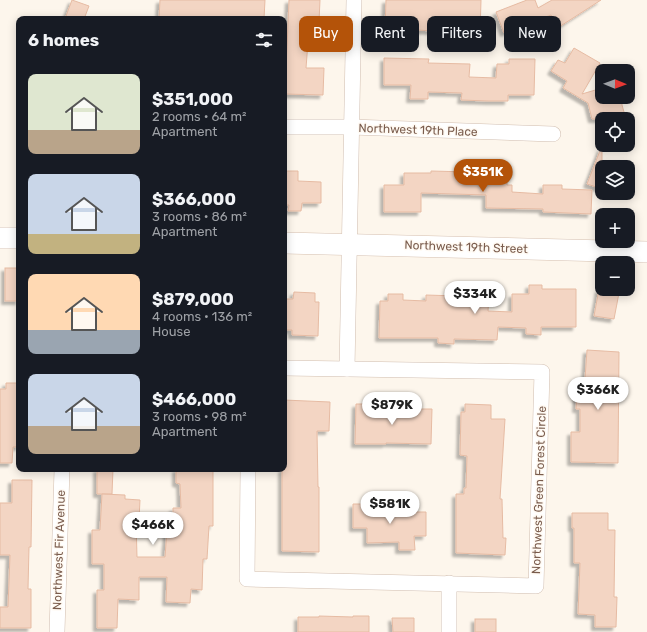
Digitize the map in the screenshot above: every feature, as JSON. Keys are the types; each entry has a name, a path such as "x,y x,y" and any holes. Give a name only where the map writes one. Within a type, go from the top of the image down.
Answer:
{"main road":[{"path":"0,238 16,238"},
{"name":"Northwest 19th Street","path":"287,242 647,252"}],"street":[{"path":"347,368 354,0"},
{"name":"Northwest 19th Place","path":"287,127 351,127 553,134"},
{"name":"Northwest Green Forest Circle","path":"248,472 247,579 536,586 542,372 287,368"},
{"name":"Northwest Fir Avenue","path":"57,632 62,472"},
{"path":"449,583 449,632"}],"building":[{"path":"72,0 89,6 85,16 66,16"},
{"path":"160,0 265,0 264,16 159,16"},
{"path":"289,0 320,0 319,16 299,16 299,52 307,52 306,68 324,68 323,95 287,94"},
{"path":"386,0 481,0 481,16 427,16 427,31 419,30 419,16 385,16"},
{"path":"527,0 535,0 538,8 552,0 601,0 561,26 561,16 504,16 504,33 496,12"},
{"path":"574,48 600,63 595,64 595,72 582,94 595,90 595,104 622,104 624,112 595,112 595,119 592,119 588,103 563,88 567,81 551,71 558,60 565,63"},
{"path":"384,58 429,59 428,63 470,64 469,77 496,78 497,64 509,64 509,59 535,59 534,95 508,95 508,101 488,101 461,100 462,93 428,92 428,99 410,99 411,85 384,85"},
{"path":"599,152 602,152 602,160 596,160"},
{"path":"595,163 595,187 587,184"},
{"path":"287,171 298,171 298,181 321,182 321,203 302,203 301,211 288,211 289,205 287,205"},
{"path":"431,171 507,173 507,185 512,185 512,192 543,194 543,185 562,185 562,189 592,190 591,214 543,212 543,209 486,208 486,195 421,193 421,212 384,212 384,185 404,185 404,173 431,173"},
{"path":"5,268 16,268 16,301 5,301"},
{"path":"529,285 542,285 542,289 576,289 576,327 541,327 541,335 526,334 526,328 498,327 497,340 454,339 454,344 438,343 438,338 379,338 380,301 388,301 388,294 403,294 403,300 426,301 426,295 489,297 488,311 512,312 512,294 529,294"},
{"path":"294,292 315,293 315,302 319,302 318,336 292,335 292,330 287,330 287,299 293,299"},
{"path":"598,296 618,296 614,319 594,316"},
{"path":"587,350 619,352 618,463 571,462 571,432 580,432 580,409 576,409 577,392 584,393"},
{"path":"6,383 16,383 16,447 13,447 12,463 0,463 0,389 6,389"},
{"path":"287,400 330,402 329,431 317,431 319,552 282,551 282,472 287,472"},
{"path":"356,404 373,404 373,409 432,409 431,444 355,444"},
{"path":"465,404 491,405 491,419 505,419 500,499 502,499 503,538 506,538 505,555 456,553 456,494 464,494 464,488 466,488 467,456 460,455 461,412 465,412"},
{"path":"97,472 113,472 112,494 97,494"},
{"path":"176,472 213,472 213,526 209,526 207,559 203,559 202,590 191,589 190,603 166,602 167,577 139,577 139,600 118,599 117,628 97,628 97,590 104,590 104,564 92,564 92,530 100,530 102,494 125,495 125,499 140,500 139,520 136,520 137,557 165,557 167,530 173,531 173,508 181,508 180,484 176,483"},
{"path":"12,480 32,480 31,547 29,547 28,589 31,589 31,628 0,628 0,607 8,607 10,555 0,555 0,503 12,503"},
{"path":"353,504 383,504 383,512 426,512 426,536 414,536 415,550 399,550 399,542 367,543 367,528 353,528"},
{"path":"572,513 608,513 608,530 615,530 614,597 617,597 616,627 595,627 595,615 578,614 580,563 574,563 574,528 572,528"},
{"path":"369,616 369,632 298,632 298,617"},
{"path":"392,618 414,618 414,632 393,632"},
{"path":"475,619 496,619 496,632 475,632"}]}
